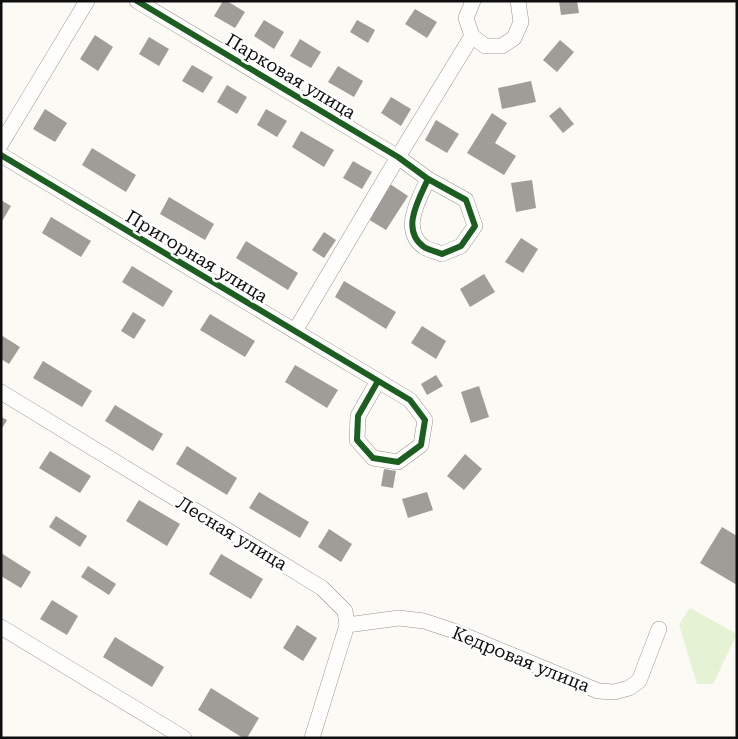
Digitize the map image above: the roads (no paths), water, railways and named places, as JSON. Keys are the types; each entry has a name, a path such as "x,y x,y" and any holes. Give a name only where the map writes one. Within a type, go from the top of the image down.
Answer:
{"street":[{"path":"1,144 87,1"},
{"name":"Парковая улица","path":"137,1 398,157 428,179 466,200 475,226 462,246 442,254 424,247 414,235 412,214 428,179"},
{"path":"473,1 466,18 472,36 485,46 502,46 514,38 522,22 518,1"},
{"path":"295,331 472,36"},
{"name":"Пригорная улица","path":"1,155 410,400 425,420 421,445 398,462 373,458 357,440 358,416 378,381"},
{"name":"Лесная улица","path":"1,392 322,588 345,611 347,625"},
{"name":"Кедровая улица","path":"347,625 400,618 424,621 454,631 598,691 614,692 629,688 639,681 659,629"},
{"path":"312,738 347,625"},
{"path":"1,628 184,738"}]}
